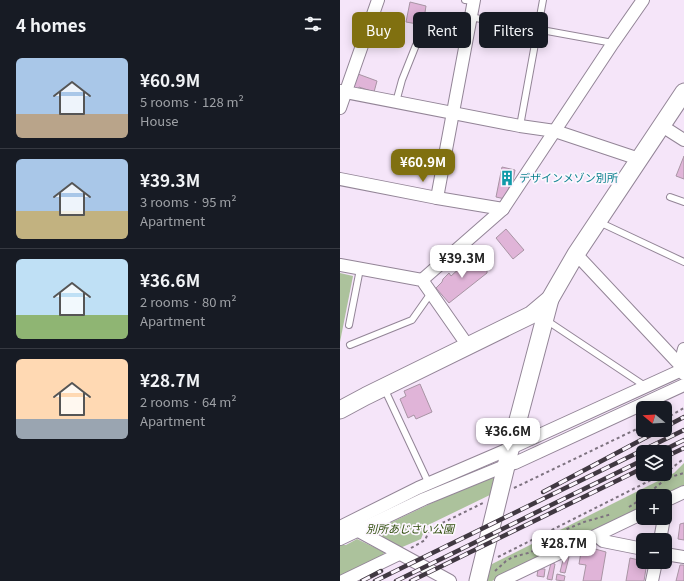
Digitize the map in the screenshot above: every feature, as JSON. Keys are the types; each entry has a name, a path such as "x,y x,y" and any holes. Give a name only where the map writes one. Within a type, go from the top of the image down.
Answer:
{"street":[{"path":"340,108 343,92 378,0"},
{"path":"470,12 471,0"},
{"path":"422,280 503,209 643,0"},
{"path":"437,198 465,48"},
{"path":"343,92 520,126 555,131 639,160"},
{"path":"636,516 596,536 488,576 500,495 550,299 597,221 684,92"},
{"path":"662,126 684,140"},
{"path":"340,179 503,209"},
{"path":"576,254 682,370"},
{"path":"340,265 422,280 468,346"},
{"path":"340,410 532,315 550,299"},
{"path":"682,370 684,349"},
{"path":"342,524 682,370"},
{"path":"340,539 424,499 507,464 515,463 684,385"},
{"path":"672,498 684,492"},
{"path":"342,524 358,531 450,581"},
{"path":"596,536 603,541 636,548"},
{"path":"343,581 399,554"},
{"path":"672,555 684,557"},
{"path":"652,581 655,569"}],"lane":[{"path":"541,12 543,0"},
{"path":"548,32 613,43"},
{"path":"396,102 402,80 415,48"},
{"path":"520,126 535,48"},
{"path":"670,197 684,202"},
{"path":"597,221 684,262"},
{"path":"349,325 360,269"},
{"path":"350,345 412,320 431,293"},
{"path":"545,319 645,387"},
{"path":"384,387 429,484"}],"path":[{"path":"672,415 684,408"},
{"path":"399,554 426,540 430,529 636,429"},
{"path":"672,469 684,459"},
{"path":"654,489 667,478 684,473"},
{"path":"488,576 508,552 650,481"},
{"path":"627,508 636,502"},
{"path":"488,576 511,558 540,548 567,529 584,522 613,514"},
{"path":"508,552 511,558"}],"green space":[{"path":"340,273 353,276 340,342"},
{"path":"684,463 684,488 672,493 672,489 642,489 658,481 672,481 672,474"},
{"name":"別所あじさい公園","path":"497,472 494,493 426,526 421,539 400,548 371,532"},
{"path":"636,492 636,511 492,581 484,581 486,567"},
{"path":"357,539 384,552 383,558 340,578 340,545 346,545"}],"building":[{"path":"410,2 426,6 425,12 413,12 413,23 406,22"},
{"path":"358,74 377,81 374,92 359,87 358,90 353,88"},
{"path":"684,156 684,179 676,176"},
{"name":"デザインメゾン別所","path":"502,167 515,170 512,187 509,187 505,199 496,197"},
{"path":"506,229 524,250 513,259 496,238"},
{"path":"472,257 476,257 487,273 449,303 436,288 449,273 451,276"},
{"path":"420,384 432,412 416,419 414,415 408,418 400,399 406,396 404,391"},
{"path":"684,523 684,540 678,539 680,524"},
{"path":"588,547 606,552 601,581 583,581 586,565 579,564 581,552 586,554"},
{"path":"564,556 569,557 565,573 560,572"},
{"path":"630,558 636,559 636,569 646,569 644,581 626,581"},
{"path":"551,563 555,564 552,580 547,579"},
{"path":"680,565 684,565 684,581 676,581"},
{"path":"538,569 545,569 544,577 537,576"},
{"path":"557,574 565,576 564,581 556,580"}],"railway":[{"path":"672,423 684,417"},
{"path":"375,581 684,430"},
{"path":"543,492 647,437"},
{"path":"672,446 684,440"},
{"path":"672,454 684,448"},
{"path":"396,581 636,463"},
{"path":"411,581 636,471"},
{"path":"362,581 381,571"}],"place":[{"name":"デザインメゾン別所","path":"507,178"}]}
